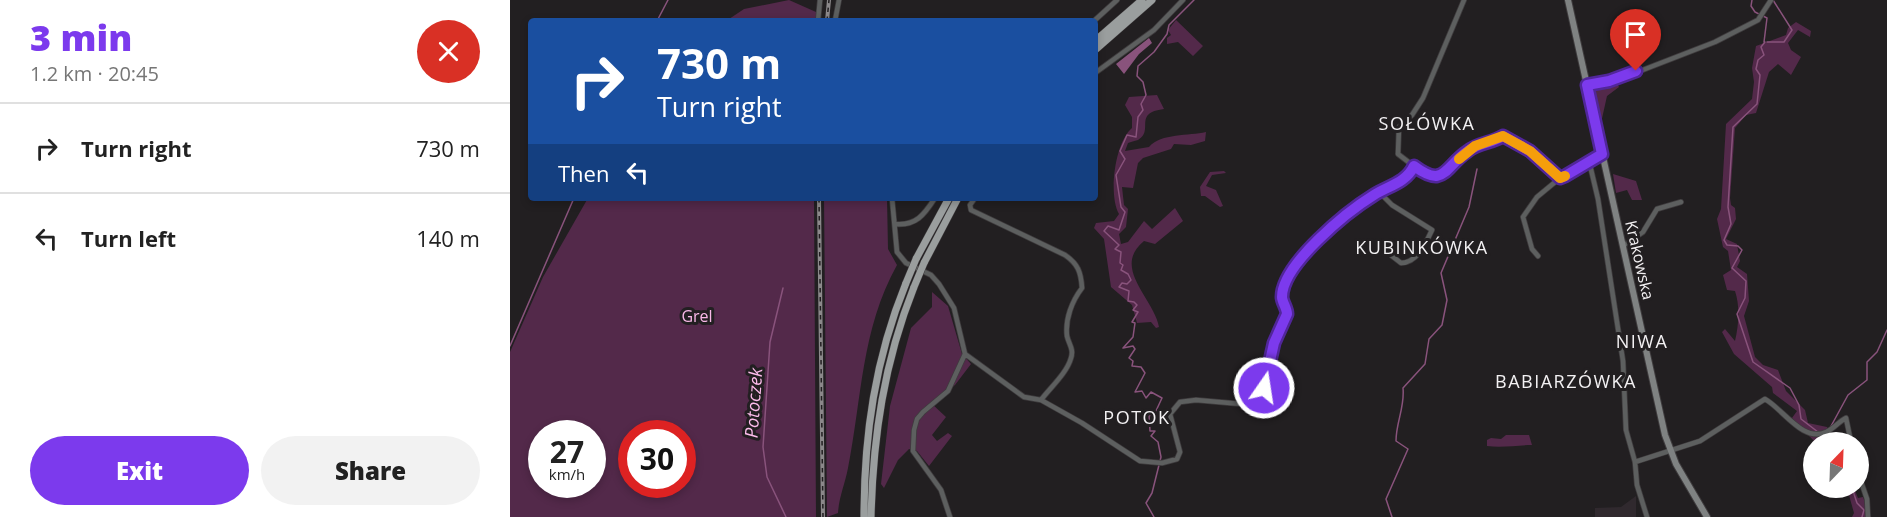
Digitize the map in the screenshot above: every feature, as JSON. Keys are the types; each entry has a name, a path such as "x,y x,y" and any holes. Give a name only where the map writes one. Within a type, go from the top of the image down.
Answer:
{"main road":[{"path":"1098,38 1142,0"},
{"path":"1098,47 1152,0"},
{"name":"Krakowska","path":"1568,0 1670,450 1707,517"},
{"path":"864,517 866,451 874,384 887,334 916,260 947,201"},
{"path":"871,517 874,445 885,378 897,331 924,263 956,201"}],"street":[{"path":"818,18 819,0"},
{"path":"836,18 839,0"},
{"path":"1097,18 1117,0"},
{"path":"1098,71 1154,30 1183,0"},
{"path":"1464,0 1423,98 1397,133 1398,154 1430,176 1443,175 1466,152 1503,136 1530,151 1560,178"},
{"path":"1587,85 1609,81 1674,60 1740,30 1764,14 1771,0"},
{"path":"1538,256 1532,249 1523,217 1537,197 1560,178 1602,154"},
{"path":"1589,161 1598,199 1623,361 1626,430 1635,462 1637,485 1647,517"},
{"path":"892,201 894,245 898,255 906,263 934,278 951,303 965,354 1024,397 1041,400 1098,432 1140,461 1160,463 1177,459 1180,452 1170,414 1180,402 1196,400 1253,405 1258,402 1274,343 1287,314 1282,298 1283,290 1297,264 1306,251 1358,205 1406,176 1414,166"},
{"path":"1385,190 1384,197 1392,205 1432,230 1416,256 1409,261 1401,263 1392,256"},
{"path":"895,224 914,223 925,214 933,201"},
{"path":"973,201 970,205 971,210 1065,255 1076,263 1081,274 1082,288 1072,301 1069,315 1067,335 1073,351 1071,361 1041,400"},
{"path":"1623,246 1643,232 1658,209 1681,202"},
{"path":"950,517 940,490 913,451 914,430 917,419 923,412 948,391 965,354"},
{"path":"1635,462 1700,441 1765,399 1809,432"},
{"path":"1827,432 1846,418 1849,432"},
{"path":"1867,498 1868,517"}],"shaded area":[{"path":"1149,38 1152,43 1139,54 1124,74 1116,64"},
{"path":"1636,496 1636,517 1595,517 1595,508 1621,507"}],"green space":[{"path":"789,0 816,12 816,18 730,18 744,9"},
{"path":"1176,20 1203,46 1193,56 1178,42 1167,44 1167,38 1171,35 1168,30"},
{"path":"1796,22 1811,31 1810,37 1798,30 1788,43 1791,50 1801,57 1791,75 1778,64 1769,72 1756,113 1746,115 1735,128 1730,198 1731,205 1735,208 1736,219 1726,239 1737,244 1740,261 1737,267 1747,274 1749,301 1744,316 1755,357 1763,365 1778,370 1786,391 1805,410 1808,423 1827,427 1830,432 1805,432 1792,418 1797,411 1773,393 1772,387 1734,354 1722,332 1725,329 1735,341 1738,303 1735,291 1727,290 1723,275 1731,270 1728,251 1723,247 1717,219 1721,209 1726,124 1752,99 1754,82 1752,68 1756,46 1786,35 1788,28"},
{"path":"1616,81 1619,87 1607,96 1601,123 1593,87"},
{"path":"1157,95 1164,109 1149,114 1146,118 1143,136 1128,143 1125,151 1149,147 1154,142 1168,137 1206,132 1205,141 1191,145 1174,144 1171,149 1143,158 1138,163 1133,188 1122,187 1124,205 1128,209 1126,227 1119,234 1121,244 1128,242 1144,221 1152,229 1175,208 1183,221 1155,244 1144,241 1135,251 1132,262 1137,283 1156,316 1159,327 1156,328 1151,322 1137,323 1132,305 1111,287 1104,239 1094,228 1096,223 1114,221 1119,214 1114,195 1115,169 1121,145 1132,128 1132,117 1125,105 1129,97"},
{"path":"1224,171 1226,173 1212,175 1206,186 1216,190 1223,206 1220,207 1205,196 1201,196 1200,187 1210,172"},
{"path":"1613,174 1636,181 1642,200 1632,200 1627,190 1616,193"},
{"name":"Grel","path":"586,201 814,201 816,517 510,517 510,352 543,277"},
{"path":"824,201 887,201 888,249 897,265 885,290 869,339 853,442 838,513 827,517"},
{"path":"932,292 948,306 962,354 971,364 955,385 931,403 946,417 932,435 937,441 948,433 952,436 929,466 917,451 909,449 898,460 884,488 881,484 890,406 911,328 932,307"},
{"path":"1506,435 1529,435 1532,445 1487,446 1487,440 1501,439"},
{"path":"1850,498 1863,498 1867,508 1865,517 1852,517 1854,513"}],"waterway":[{"path":"659,18 668,0"},
{"path":"1154,517 1146,503 1152,493 1161,457 1158,442 1151,436 1155,431 1150,431 1149,416 1155,413 1162,398 1151,392 1146,398 1142,391 1135,392 1145,373 1141,367 1132,366 1133,361 1129,358 1135,349 1133,346 1123,348 1133,337 1135,323 1132,322 1138,312 1133,310 1137,305 1128,301 1129,291 1119,287 1122,283 1127,284 1131,280 1128,274 1121,270 1123,265 1120,263 1121,252 1115,249 1119,245 1104,231 1108,226 1119,230 1125,212 1121,207 1116,175 1125,159 1120,151 1127,135 1136,137 1138,117 1143,110 1141,104 1146,95 1143,82 1137,76 1138,66 1154,52 1167,34 1169,25 1194,0"},
{"path":"1752,0 1751,6 1755,12 1767,18 1764,42"},
{"path":"1767,42 1784,42 1792,30 1773,0"},
{"path":"1765,42 1761,47 1764,55 1758,60 1756,69 1760,75 1757,104 1733,127 1728,207 1731,224 1724,240 1727,245 1738,246 1742,250 1732,268 1746,281 1745,298 1737,314 1753,362 1790,388 1799,405 1801,419 1818,432"},
{"path":"1392,517 1386,499 1408,449 1396,441 1403,402 1403,388 1425,364 1429,339 1442,325 1447,300 1441,273 1469,207 1477,169"},
{"path":"510,346 573,201"},
{"name":"Potoczek","path":"783,288 770,342 763,447 767,477 786,517"},
{"path":"1830,428 1848,395 1867,380 1867,362 1877,352 1887,330"},
{"path":"1855,498 1864,510 1862,517"}],"railway":[{"path":"827,18 829,0"},
{"path":"819,201 823,517"}],"slow traffic":[{"path":"1459,159 1475,146 1484,145 1503,136 1530,151 1560,178 1565,176"}],"district":[{"name":"SOŁÓWKA","path":"1427,124"},
{"name":"KUBINKÓWKA","path":"1422,248"},
{"name":"NIWA","path":"1642,342"},
{"name":"BABIARZÓWKA","path":"1566,382"},
{"name":"POTOK","path":"1137,418"}],"route":[{"path":"1264,388 1274,343 1287,314 1282,298 1283,290 1306,251 1358,205 1397,184 1411,172 1414,166 1430,176 1443,175 1475,146 1484,145 1503,136 1530,151 1560,178 1565,176 1602,154 1587,85 1622,78 1636,71"}]}
